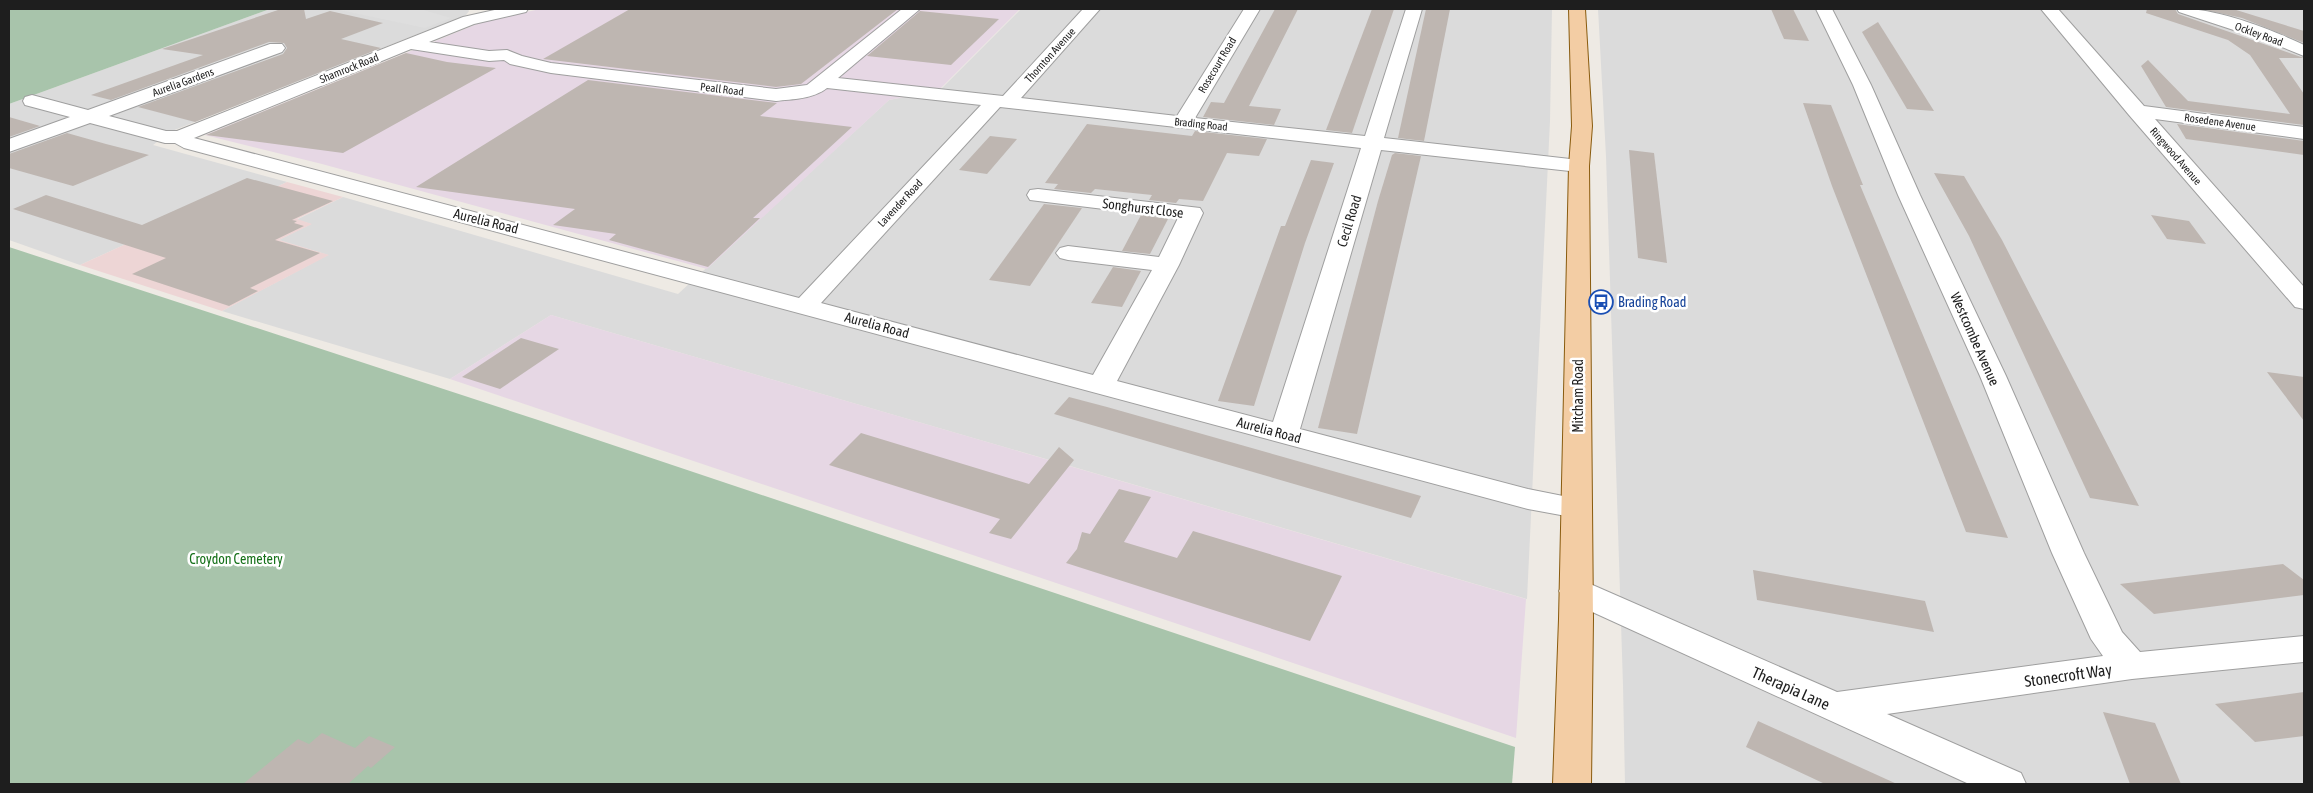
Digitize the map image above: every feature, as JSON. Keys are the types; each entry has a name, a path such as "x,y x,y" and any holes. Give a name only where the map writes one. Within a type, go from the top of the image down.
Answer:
{"main road":[{"name":"Mitcham Road","path":"1572,784 1577,508 1579,166 1582,126 1577,9"}],"street":[{"name":"Shamrock Road","path":"182,137 189,132 469,20 520,9"},
{"name":"Peall Road","path":"408,44 489,56 507,55 530,64 551,68 776,95 801,93 814,89 912,9"},
{"name":"Thornton Avenue","path":"1002,102 1092,9"},
{"name":"Rosecourt Road","path":"1183,122 1252,9"},
{"name":"Cecil Road","path":"1284,434 1414,9"},
{"name":"Westcombe Avenue","path":"1824,9 1859,78 1909,195 1993,376 2076,570 2108,639 2132,666"},
{"name":"Ringwood Avenue","path":"2049,9 2304,302"},
{"name":"Ockley Road","path":"2185,9 2273,37 2304,51"},
{"name":"Aurelia Gardens","path":"9,146 276,48"},
{"name":"Brading Road","path":"823,82 1579,166"},
{"path":"32,101 165,137 182,137"},
{"name":"Lavender Road","path":"805,306 1002,102"},
{"name":"Rosedene Avenue","path":"2136,110 2304,133"},
{"name":"Aurelia Road","path":"182,137 181,139 188,143 1528,499 1577,508"},
{"name":"Songhurst Close","path":"1038,195 1100,211 1192,213 1167,265 1101,385"},
{"path":"1068,253 1167,265"},
{"name":"Therapia Lane","path":"1576,591 2007,784"},
{"name":"Stonecroft Way","path":"1833,707 2132,666 2304,649"}],"shaded area":[{"path":"270,9 468,9 469,11 466,15 172,131 153,145 287,182 200,223 183,218 80,265 9,240 9,104"},
{"path":"335,9 420,9 451,18 425,28"},
{"path":"540,9 1020,9 939,90 889,100 707,269 322,164 205,135 482,22"},
{"path":"1021,9 1552,9 1550,121 1527,599 551,315 450,379 222,311 328,255 279,240 311,224 296,220 343,197 678,294 889,100 940,90"},
{"path":"1598,9 2304,9 2304,784 1625,784 1606,156"},
{"path":"287,182 343,197 297,219 312,224 279,240 329,255 222,311 80,265 183,218 200,223"},
{"path":"551,315 1526,599 1516,738 450,379"}],"green space":[{"path":"9,9 270,9 9,104"},
{"name":"Croydon Cemetery","path":"9,247 538,420 1515,747 1512,784 9,784"}],"building":[{"path":"281,9 304,9 306,19 330,11 383,23 341,39 381,48 195,122 138,107 283,54 287,48 284,43 269,42 111,100 91,95 203,55 162,49"},
{"path":"630,9 898,9 801,84 776,87 543,59"},
{"path":"1275,9 1298,9 1249,106 1281,109 1274,125 1203,117 1211,102 1224,103"},
{"path":"1372,9 1394,9 1352,133 1326,130"},
{"path":"1426,9 1450,9 1424,141 1398,138"},
{"path":"1771,9 1793,9 1809,41 1784,39"},
{"path":"2147,9 2175,9 2178,14 2304,58 2279,58 2304,94 2304,125 2166,107 2141,66 2148,60 2188,101 2290,114 2250,55 2228,40 2146,13"},
{"path":"2201,9 2233,9 2304,31 2304,43 2242,18"},
{"path":"920,11 999,19 951,65 867,56"},
{"path":"1878,22 1934,111 1907,109 1862,32"},
{"path":"406,53 447,62 496,68 343,153 206,135"},
{"path":"588,80 777,103 760,116 852,127 753,218 760,218 708,267 609,240 616,234 553,225 575,209 416,187"},
{"path":"1803,103 1831,105 1863,185 1860,185 2008,538 1966,532 1832,186"},
{"path":"9,117 40,126 9,137"},
{"path":"1087,124 1192,136 1195,131 1267,139 1259,156 1227,153 1203,201 1179,199 1176,203 1149,200 1152,195 1095,189 1091,193 1054,189 1058,184 1045,183"},
{"path":"2177,124 2304,141 2304,155 2186,139"},
{"path":"67,133 149,155 73,186 9,168 9,154"},
{"path":"990,136 1017,139 987,174 959,170"},
{"path":"1629,150 1654,153 1667,263 1638,258"},
{"path":"1395,153 1421,156 1357,434 1318,428 1378,201 1392,155"},
{"path":"1311,160 1334,163 1305,243 1254,406 1218,401 1281,226 1285,226"},
{"path":"1934,173 1964,176 2002,240 2139,506 2090,498 1969,236"},
{"path":"247,178 333,201 292,220 297,221 294,223 304,226 275,240 320,253 250,288 258,291 229,306 132,274 166,258 13,209 46,195 142,225"},
{"path":"1044,204 1082,208 1030,286 989,280"},
{"path":"1141,215 1168,219 1150,254 1122,251"},
{"path":"2151,215 2189,221 2206,244 2167,239"},
{"path":"1113,267 1141,271 1122,307 1091,303"},
{"path":"521,338 559,349 500,389 462,377"},
{"path":"2267,372 2304,377 2304,421"},
{"path":"1069,397 1421,496 1411,518 1054,414"},
{"path":"861,433 1029,484 1059,447 1074,460 1011,539 989,533 1000,519 829,465"},
{"path":"1119,489 1151,497 1124,542 1177,558 1193,531 1342,576 1310,641 1066,563 1077,549 1082,532 1090,534"},
{"path":"2283,564 2304,580 2304,595 2154,614 2120,584"},
{"path":"1753,570 1925,601 1934,632 1757,600"},
{"path":"2304,692 2304,736 2255,742 2215,704"},
{"path":"2103,712 2155,723 2181,784 2130,784"},
{"path":"1758,721 1897,784 1825,784 1746,747"},
{"path":"322,733 355,748 369,736 395,747 371,768 368,766 348,784 243,784 298,739 309,744"}],"place":[{"name":"Brading Road","path":"1601,302"}]}
